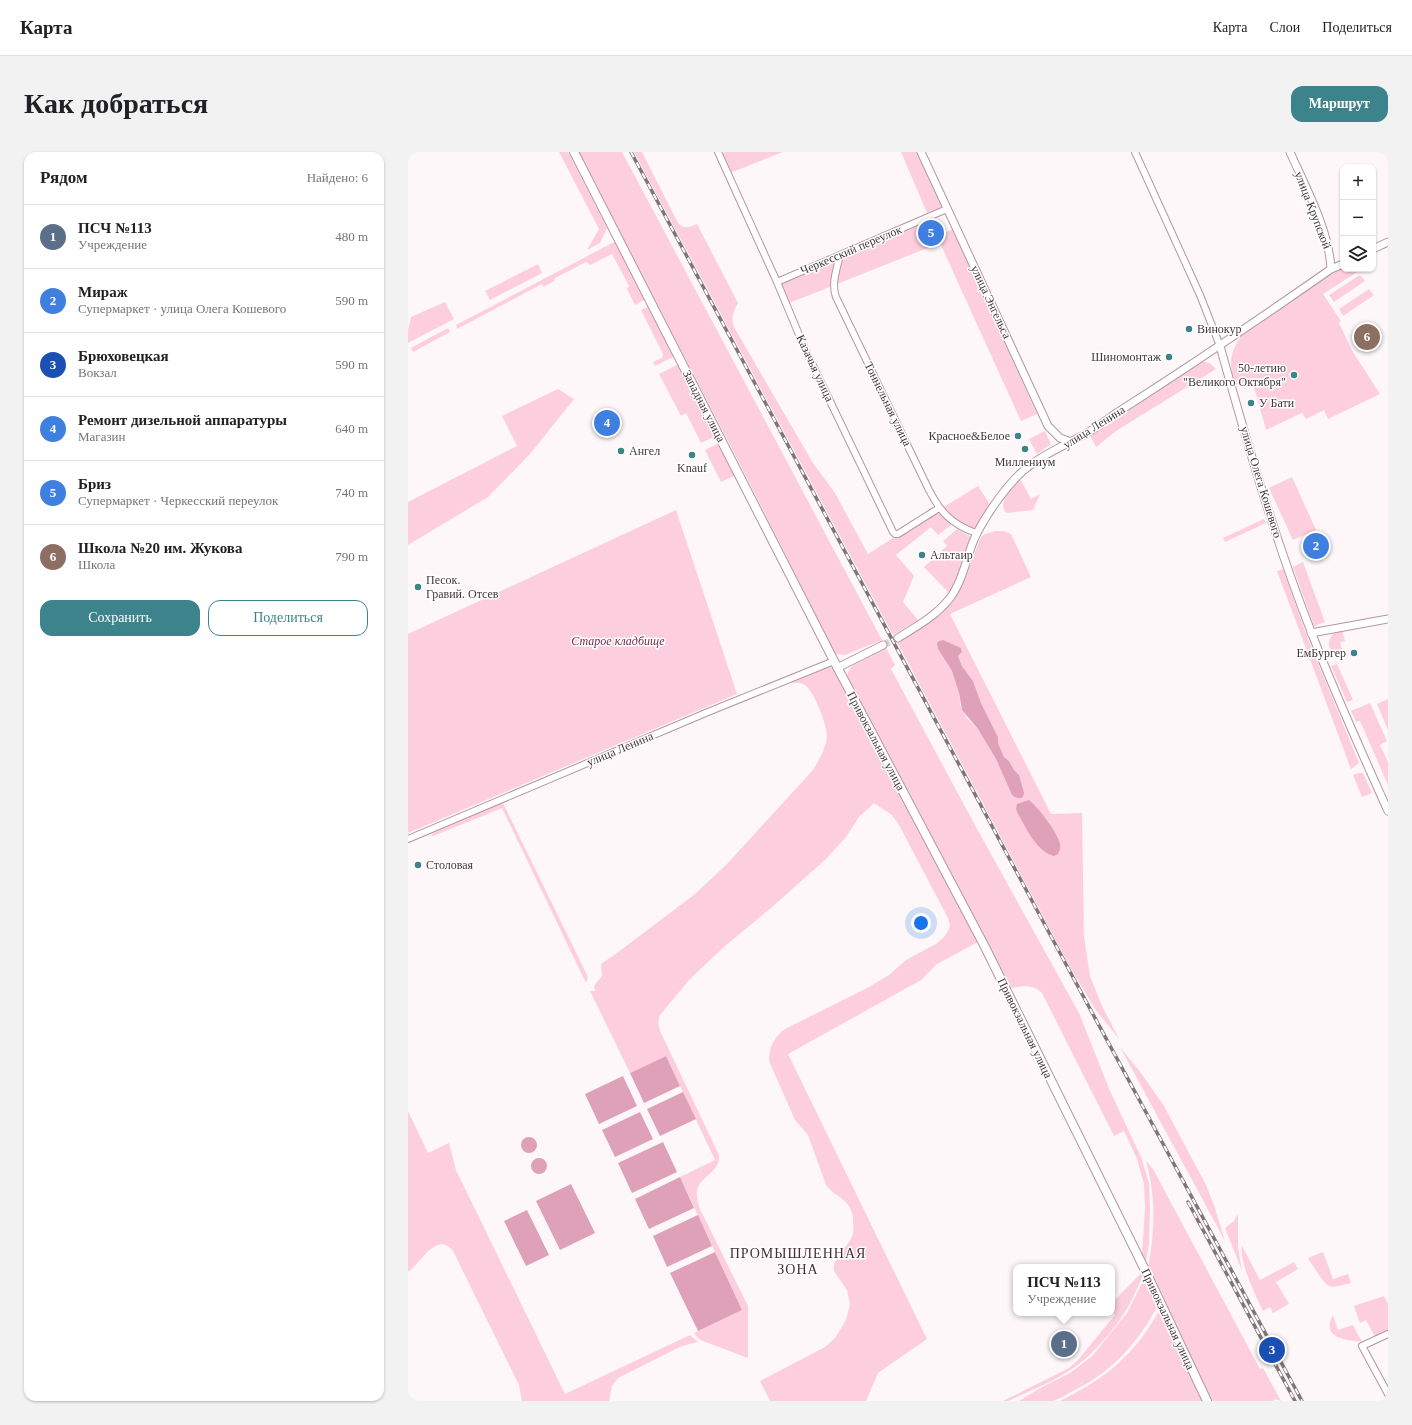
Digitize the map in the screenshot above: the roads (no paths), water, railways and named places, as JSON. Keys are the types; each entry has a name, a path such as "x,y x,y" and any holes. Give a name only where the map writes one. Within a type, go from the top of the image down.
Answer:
{"main road":[{"name":"Западная улица","path":"574,152 835,664"},
{"name":"Привокзальная улица","path":"835,664 984,945 1146,1272 1207,1401"}],"street":[{"name":"Казачья улица","path":"718,152 777,282 805,349 893,532 898,534 939,508"},
{"name":"улица Энгельса","path":"921,152 1048,426 1060,438 1071,442"},
{"name":"улица Олега Кошевого","path":"1135,152 1200,295 1220,346 1261,489 1311,633 1388,812"},
{"name":"улица Крупской","path":"1290,152 1324,231 1330,252 1332,269"},
{"name":"Черкесский переулок","path":"777,282 948,209"},
{"path":"1376,248 1388,242"},
{"name":"Тоннельная улица","path":"840,255 834,282 836,297 928,488 939,508 948,518 959,526 976,534"},
{"name":"улица Ленина","path":"898,638 927,620 949,599 958,584 976,534 1000,498 1016,478 1036,461 1071,442 1220,346 1332,269 1340,265"},
{"path":"1311,633 1388,619"},
{"name":"улица Ленина","path":"408,839 708,712 883,646"},
{"path":"1388,1334 1362,1346 1388,1394"}],"tunnel":[{"path":"883,645 898,638"}],"railway":[{"path":"631,152 1068,968 1302,1401"},
{"path":"1188,1202 1295,1401"}],"place":[{"name":"Бриз","path":"931,233"},
{"name":"Винокур","path":"1189,329"},
{"name":"Школа №20 им. Жукова","path":"1367,337"},
{"name":"Шиномонтаж","path":"1169,357"},
{"name":"50-летию \"Великого Октября\"","path":"1294,375"},
{"name":"У Бати","path":"1251,403"},
{"name":"Ремонт дизельной аппаратуры","path":"607,423"},
{"name":"Красное&Белое","path":"1018,436"},
{"name":"Миллениум","path":"1025,449"},
{"name":"Ангел","path":"621,451"},
{"name":"Knauf","path":"692,455"},
{"name":"Мираж","path":"1316,546"},
{"name":"Альтаир","path":"922,555"},
{"name":"Песок. Гравий. Отсев","path":"418,587"},
{"name":"ЕмБургер","path":"1354,653"},
{"name":"Столовая","path":"418,865"},
{"name":"ПСЧ №113","path":"1064,1344"},
{"name":"Брюховецкая","path":"1272,1350"}],"district":[{"name":"ПРОМЫШЛЕННАЯ ЗОНА","path":"798,1262"}],"park label":[{"name":"Старое кладбище","path":"618,641"}]}
